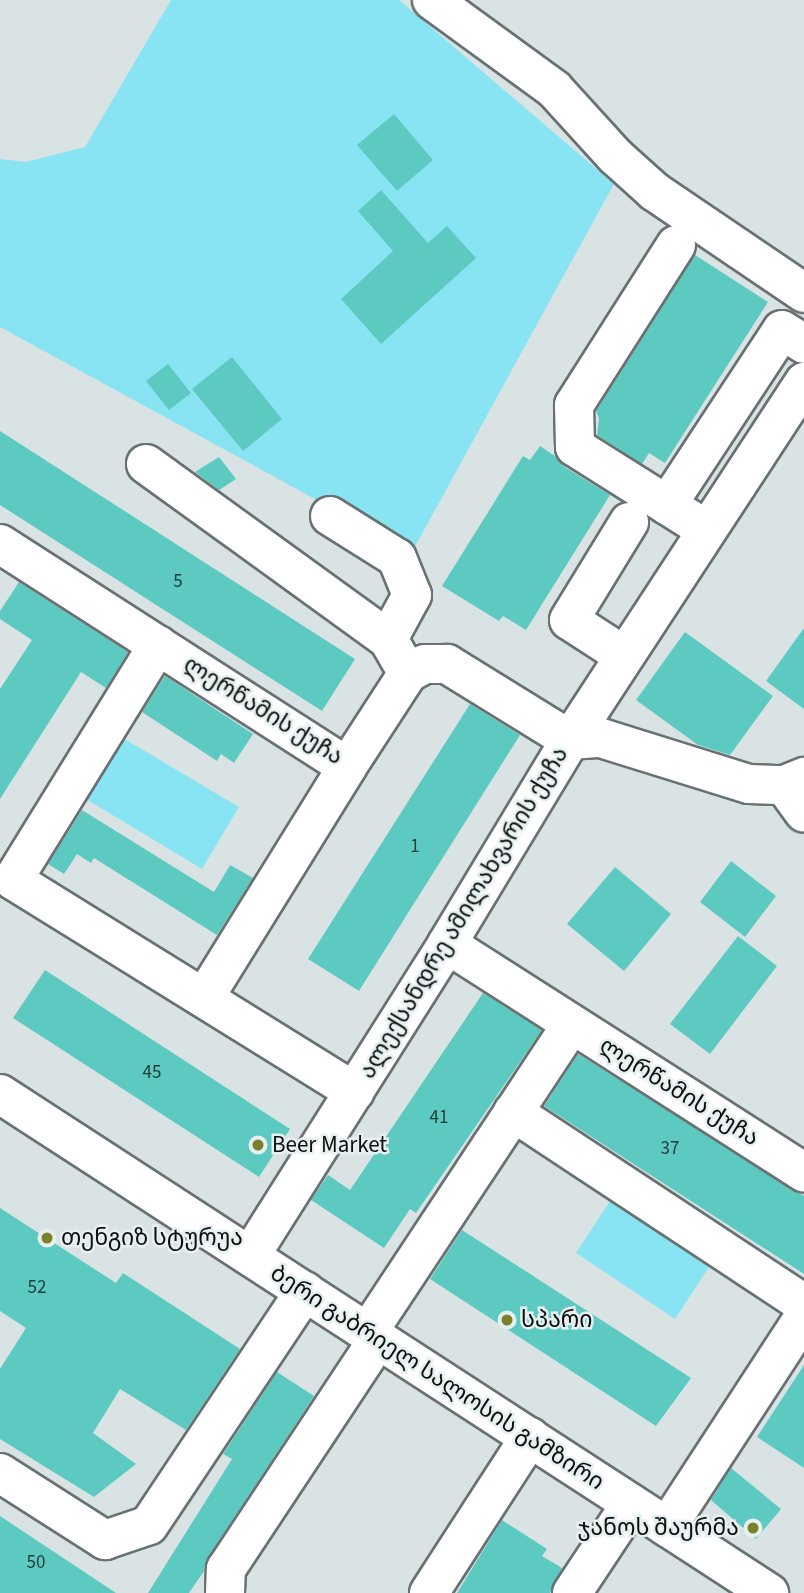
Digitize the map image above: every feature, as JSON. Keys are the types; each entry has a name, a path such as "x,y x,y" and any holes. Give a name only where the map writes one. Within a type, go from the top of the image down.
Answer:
{"street":[{"path":"432,0 554,89 615,156 655,192 804,293"},
{"path":"676,245 575,405 575,447 705,529"},
{"path":"667,505 782,330 804,344"},
{"path":"146,464 388,639 408,673 425,664 447,664 570,740 705,529 804,382"},
{"path":"330,516 397,558 412,595 388,639"},
{"path":"623,655 569,620 629,522"},
{"name":"ლერწამის ქუჩა","path":"0,544 347,768 408,673"},
{"path":"158,645 7,890 204,998 355,1092"},
{"name":"ალექსანდრე ამილახვარის ქუჩა","path":"250,1256 447,944 570,740 601,738 749,784 797,792"},
{"path":"204,998 347,768"},
{"name":"ლერწამის ქუჩა","path":"447,944 804,1172"},
{"path":"225,1593 226,1569 513,1112 572,1024"},
{"name":"ბერი გაბრიელ სალოსის გამზირი","path":"0,1094 769,1593"},
{"path":"513,1112 804,1304"},
{"path":"0,1473 105,1539 149,1525 305,1291"},
{"path":"667,1527 804,1317"},
{"path":"429,1593 530,1437"},
{"path":"572,1593 631,1504"}],"shaded area":[{"path":"171,0 399,0 614,184 412,552 0,327 0,159 26,162 85,147"},
{"path":"123,738 239,807 202,869 86,799"},
{"path":"612,1198 711,1264 675,1319 576,1253"}],"building":[{"path":"394,114 433,160 397,191 357,145"},
{"path":"381,190 428,243 447,226 476,258 381,344 341,299 393,251 358,211"},
{"path":"695,255 768,302 665,463 649,453 642,464 597,435 599,418 596,411"},
{"path":"232,357 282,419 243,451 192,389"},
{"path":"168,364 191,393 169,410 146,381"},
{"path":"0,431 355,659 322,711 0,505"},
{"path":"540,446 555,456 563,466 610,495 526,630 503,616 499,621 442,586 523,456 530,460"},
{"path":"219,457 236,479 219,490 195,472"},
{"path":"19,582 128,652 106,688 81,672 0,799 0,689 32,640 0,619 0,611"},
{"path":"804,628 804,709 766,681"},
{"path":"685,632 773,696 730,755 698,745 636,700"},
{"path":"165,676 253,734 234,763 221,754 217,761 142,712"},
{"path":"470,704 520,735 359,991 308,959"},
{"path":"82,810 214,892 230,865 253,878 217,935 94,858 91,863 77,854 64,874 48,864"},
{"path":"731,861 776,896 745,937 700,902"},
{"path":"615,867 671,914 624,971 567,924"},
{"path":"738,936 777,966 710,1054 670,1024"},
{"path":"45,970 290,1129 259,1177 13,1018"},
{"path":"483,993 542,1030 416,1213 410,1209 384,1248 311,1200 328,1175 350,1190"},
{"path":"578,1054 804,1196 804,1274 544,1106"},
{"path":"0,1208 116,1283 123,1273 240,1349 186,1430 120,1389 93,1433 136,1464 94,1497 0,1439 0,1369 26,1328 0,1311"},
{"path":"462,1230 691,1378 656,1426 430,1279"},
{"path":"804,1365 804,1468 757,1437"},
{"path":"277,1372 314,1396 208,1557 204,1571 189,1593 148,1593 232,1459 223,1454"},
{"path":"731,1468 781,1509 756,1539 711,1500"},
{"path":"0,1516 116,1593 0,1593"},
{"path":"502,1520 547,1549 542,1556 562,1568 550,1593 457,1593"}],"place":[{"name":"Beer Market","path":"258,1145"},
{"name":"თენგიზ სტურუა","path":"47,1238"},
{"name":"სპარი","path":"507,1320"},
{"name":"ჯანოს შაურმა","path":"753,1528"}]}
